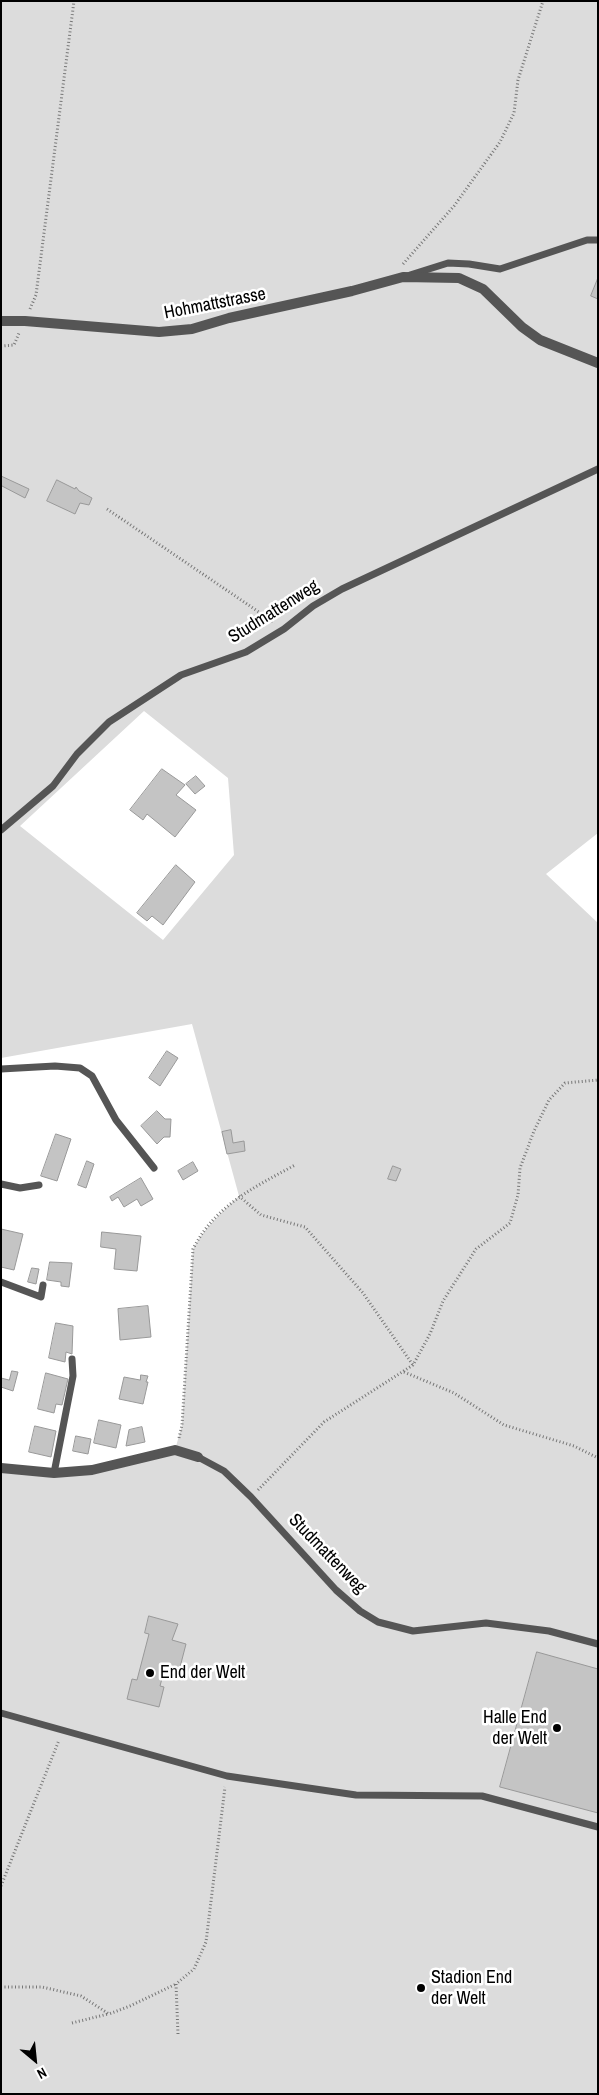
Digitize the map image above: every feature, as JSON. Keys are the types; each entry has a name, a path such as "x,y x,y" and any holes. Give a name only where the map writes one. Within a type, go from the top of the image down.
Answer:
{"street":[{"name":"Hohmattstrasse","path":"1,321 25,321 159,332 192,329 229,318 298,304 403,278 459,278 482,289 522,327 540,340 598,363"},
{"name":"Studmattenweg","path":"175,1450 198,1458"},
{"path":"1,1468 54,1473 92,1470 117,1466 175,1450"}],"lane":[{"name":"Hohmattstrasse","path":"403,278 448,263 500,269 587,240 598,240"},
{"name":"Studmattenweg","path":"1,830 53,786 77,754 108,722 181,675 246,652 284,629 313,606 342,589 598,469"},
{"path":"1,1069 55,1066 80,1068 92,1076 116,1120 154,1168"},
{"path":"1,1184 20,1188 39,1185"},
{"path":"1,1282 41,1296 43,1285"},
{"path":"54,1473 73,1376 72,1359"},
{"name":"Studmattenweg","path":"198,1458 224,1472 251,1497 336,1590 360,1611 378,1622 413,1631 486,1623 549,1631 598,1644"},
{"path":"1,1713 226,1776 356,1795 482,1796 598,1826"}],"path":[{"path":"1,346 14,345 36,295 74,1"},
{"path":"388,281 454,206 500,142 514,113 518,80 543,1"},
{"path":"107,509 284,629"},
{"path":"251,1497 324,1422 413,1365 430,1334 444,1301 476,1249 510,1223 518,1194 520,1168 549,1100 565,1083 598,1080"},
{"path":"175,1450 182,1425 193,1249 200,1236 216,1217 239,1196 295,1165"},
{"path":"239,1196 260,1215 305,1227 363,1293 413,1365"},
{"path":"404,1372 454,1393 504,1425 574,1446 598,1458"},
{"path":"1,1886 63,1730"},
{"path":"72,2023 109,2014 130,2006 176,1984 194,1969 206,1942 226,1776"},
{"path":"176,1984 178,2034"},
{"path":"1,1987 42,1987 81,1996 109,2014"}],"shaded area":[{"path":"1,1 598,1 598,833 546,874 598,923 598,2094 1,2094 1,1468 54,1473 175,1450 182,1425 193,1249 208,1227 239,1196 192,1024 1,1058","holes":["144,711 228,778 234,855 163,940 20,826"]}],"building":[{"path":"598,278 598,299 591,296"},
{"path":"1,476 29,489 25,498 2,486"},
{"path":"57,480 75,489 76,487 79,491 92,498 89,505 80,503 75,514 47,501"},
{"path":"162,769 185,785 176,795 196,810 175,837 147,814 143,820 130,810"},
{"path":"196,776 205,786 195,794 186,784"},
{"path":"176,865 195,882 163,925 152,916 147,921 137,913"},
{"path":"167,1051 178,1058 160,1086 149,1078"},
{"path":"157,1111 165,1119 171,1119 170,1137 164,1137 157,1144 141,1126"},
{"path":"231,1130 233,1143 244,1141 245,1151 227,1154 222,1132"},
{"path":"56,1134 71,1139 57,1181 41,1176"},
{"path":"87,1161 94,1164 86,1188 78,1185"},
{"path":"193,1162 198,1171 183,1180 178,1171"},
{"path":"393,1166 401,1169 396,1181 388,1179"},
{"path":"141,1178 153,1199 141,1206 137,1199 124,1207 118,1197 112,1201 110,1197"},
{"path":"1,1229 23,1234 14,1270 1,1267"},
{"path":"102,1232 141,1236 137,1271 114,1269 116,1249 101,1247"},
{"path":"50,1262 72,1263 69,1287 61,1286 61,1282 47,1280"},
{"path":"32,1268 39,1269 36,1284 28,1282"},
{"path":"148,1306 151,1337 120,1340 118,1309"},
{"path":"56,1323 73,1326 72,1354 66,1352 65,1362 49,1358"},
{"path":"12,1371 18,1372 13,1391 1,1387 1,1378 9,1380"},
{"path":"46,1373 68,1379 62,1405 56,1404 54,1413 38,1409"},
{"path":"141,1375 148,1376 143,1404 119,1399 124,1377 140,1380"},
{"path":"99,1420 121,1425 116,1448 94,1443"},
{"path":"35,1426 56,1431 51,1457 29,1452"},
{"path":"142,1427 145,1442 126,1446 129,1430"},
{"path":"76,1436 91,1439 88,1454 73,1451"},
{"path":"149,1616 178,1624 172,1640 186,1644 179,1671 165,1667 160,1686 164,1687 159,1707 127,1699 132,1679 137,1680 149,1634 145,1633"},
{"name":"Halle End der Welt","path":"537,1652 598,1669 598,1813 500,1787"}],"place":[{"name":"End der Welt","path":"150,1673"},
{"name":"Halle End der Welt","path":"557,1728"},
{"name":"Stadion End der Welt","path":"421,1988"}]}
